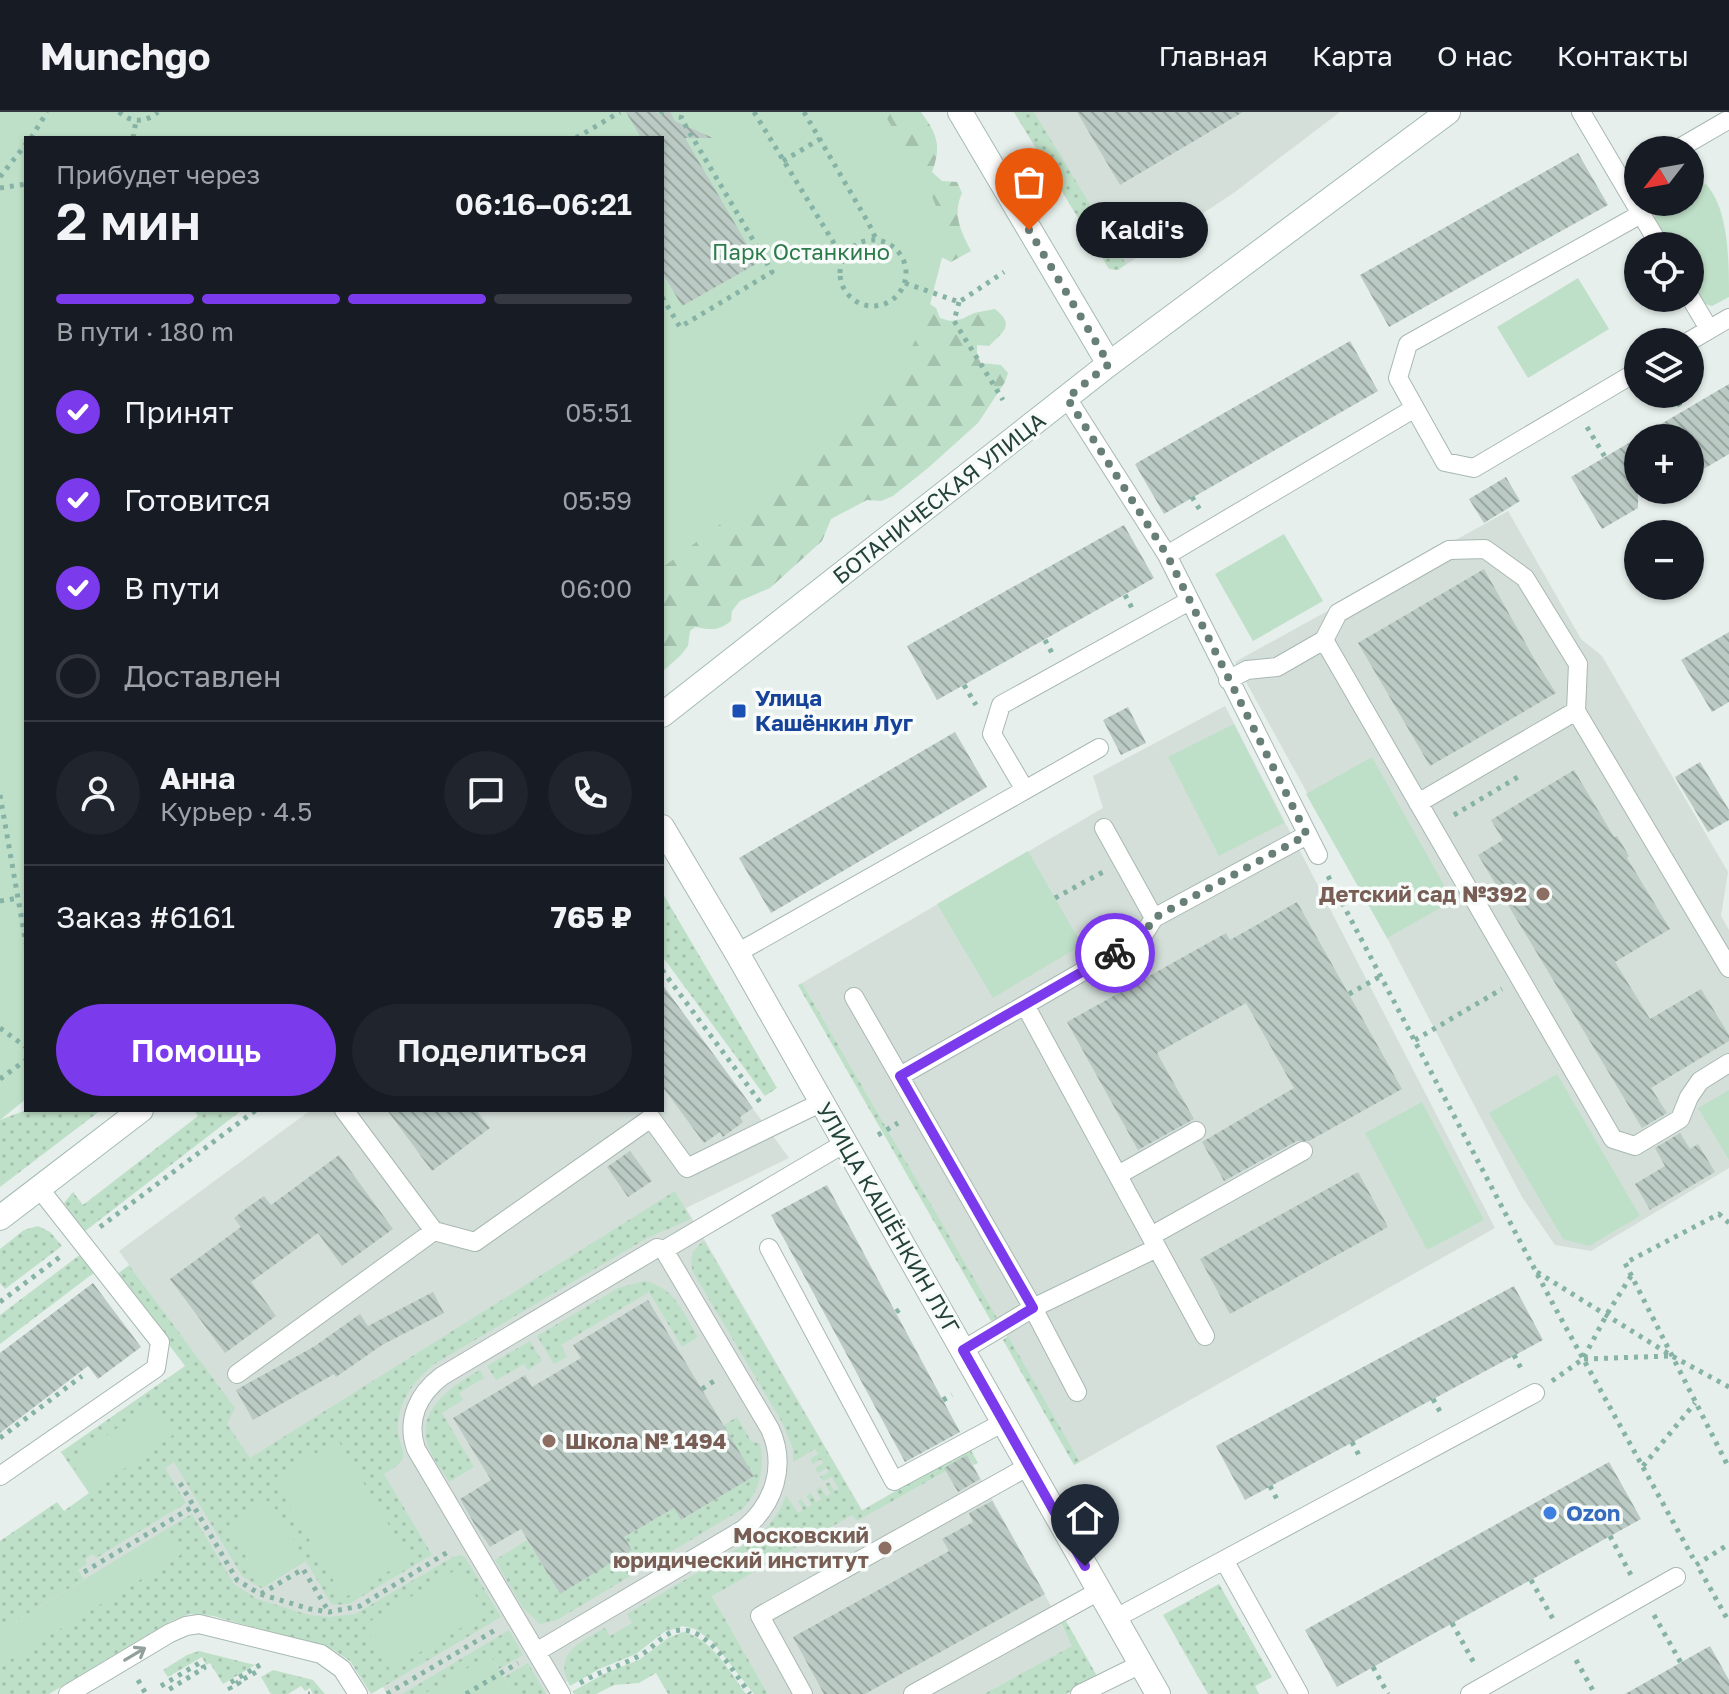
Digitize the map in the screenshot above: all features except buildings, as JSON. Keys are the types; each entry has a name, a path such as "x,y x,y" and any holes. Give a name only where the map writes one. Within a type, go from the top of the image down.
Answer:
{"street":[{"name":"БОТАНИЧЕСКАЯ УЛИЦА","path":"664,713 1109,364 1448,112"},
{"path":"967,115 1109,364"},
{"name":"УЛИЦА КАШЁНКИН ЛУГ","path":"665,837 737,953 1158,1694"},
{"path":"0,1218 138,1112"}],"lane":[{"path":"1581,112 1624,170"},
{"path":"1700,136 1726,121"},
{"path":"1624,379 1474,468 1445,462 1398,378 1408,344 1637,216"},
{"path":"1699,312 1709,329"},
{"path":"1704,332 1729,318"},
{"path":"1067,398 1167,555 1318,855"},
{"path":"1167,555 1415,408"},
{"path":"1228,680 1247,670 1277,667 1324,640 1338,613 1449,550 1485,549 1525,578 1578,664 1576,711 1729,968"},
{"path":"1025,790 992,734 1001,705 1189,601"},
{"path":"1324,640 1613,1139 1635,1146 1680,1119 1700,1081 1729,1063"},
{"path":"1418,803 1576,711"},
{"path":"737,953 1099,748"},
{"path":"1104,828 1154,918"},
{"path":"900,1076 1142,937 1154,918 1307,835"},
{"path":"854,997 1033,1308 1077,1392"},
{"path":"1025,1005 1205,1336"},
{"path":"345,1112 434,1231 475,1242 647,1114 687,1168 822,1102"},
{"path":"1118,1175 1196,1131"},
{"path":"664,1250 845,1143"},
{"path":"963,1350 1154,1242 1303,1151"},
{"path":"0,1476 156,1368 160,1342 39,1188"},
{"path":"237,1374 434,1231"},
{"path":"536,1652 744,1529 765,1509 776,1482 778,1454 770,1429 664,1250 657,1248 442,1376 424,1392 414,1414 412,1437 422,1460 536,1652 566,1691"},
{"path":"769,1248 894,1481 1004,1422"},
{"path":"1116,1618 1535,1393"},
{"path":"803,1694 760,1616 1029,1466"},
{"path":"1224,1560 1299,1694"},
{"path":"1470,1694 1561,1633 1640,1589 1676,1577"},
{"path":"913,1694 1099,1591"},
{"path":"68,1694 170,1633 199,1624 321,1654 342,1669 358,1694"},
{"path":"1080,1694 1141,1664"}],"path":[{"path":"32,136 47,112"},
{"path":"119,112 136,121 150,118 158,112"},
{"path":"579,136 620,112"},
{"path":"664,300 680,327 772,272 681,118 683,112"},
{"path":"754,112 843,258"},
{"path":"804,112 876,239"},
{"path":"133,136 136,121"},
{"path":"783,161 820,139"},
{"path":"0,177 24,147"},
{"path":"0,188 24,184"},
{"path":"876,239 897,250 904,260 906,271 905,283 899,294 878,307 866,306 846,293 840,282 839,270 851,248 862,241 876,239"},
{"path":"1003,400 954,321 959,302 1004,272"},
{"path":"905,283 959,302"},
{"path":"1576,408 1605,457"},
{"path":"1433,828 1524,773"},
{"path":"0,795 24,931"},
{"path":"1318,855 1583,1359 1729,1622"},
{"path":"1055,898 1122,861"},
{"path":"0,901 19,898"},
{"path":"664,973 769,1114"},
{"path":"1349,994 1381,976"},
{"path":"1415,1040 1520,979"},
{"path":"0,1028 24,1046"},
{"path":"2,1077 24,1061"},
{"path":"0,1302 253,1112"},
{"path":"1729,1223 1719,1214 1625,1263 1729,1468"},
{"path":"1536,1271 1672,1356 1729,1387"},
{"path":"1535,1393 1583,1359 1631,1276"},
{"path":"896,1312 903,1307"},
{"path":"1583,1359 1672,1356"},
{"path":"0,1438 82,1376"},
{"path":"943,1400 952,1395"},
{"path":"1643,1466 1695,1403"},
{"path":"180,1483 237,1580 260,1594 329,1612 360,1606 469,1539"},
{"path":"84,1572 194,1506"},
{"path":"1610,1536 1681,1663"},
{"path":"1676,1577 1729,1544"},
{"path":"260,1594 303,1569 329,1612"},
{"path":"1531,1580 1595,1694"},
{"path":"387,1694 515,1618"},
{"path":"1452,1623 1479,1671"},
{"path":"566,1691 600,1672 638,1657 666,1635 683,1629 694,1632 710,1643 750,1694"},
{"path":"466,1694 536,1652"},
{"path":"201,1662 204,1668 164,1691 201,1662"},
{"path":"231,1690 228,1684 264,1662"},
{"path":"1373,1667 1388,1694"},
{"path":"240,1685 238,1682 258,1671 256,1668"},
{"path":"157,1678 164,1691"},
{"path":"138,1680 146,1694"}],"shaded area":[{"path":"1014,112 1340,112 1235,192 1118,270 1109,269"},
{"name":"Детский сад №392","path":"1508,511 1581,639 1602,656 1728,872 1721,916 1729,930 1729,1168 1591,1251 1555,1245 1522,1197 1387,938 1235,662"},
{"path":"1225,706 1495,1228 1080,1462 802,983 1103,808 1093,776"},
{"path":"664,987 789,1158 686,1208 862,1510 966,1452 1073,1646 984,1694 768,1694 712,1596 546,1694 387,1694 356,1643 184,1599 0,1694 0,1608 234,1408 119,1251 308,1112 664,1112"}],"green space":[{"name":"Парк Останкино","path":"0,112 883,112 928,187 943,223 945,246 926,320 883,402 664,566 664,136 24,136 24,1101 0,1120"},
{"path":"848,112 921,112 936,140 937,154 932,172 942,181 957,182 962,193 958,216 971,251 951,262 922,247"},
{"path":"1014,112 1034,112 1126,264 1118,270 1109,269"},
{"path":"1704,185 1714,195 1719,207 1729,267 1729,297 1712,306 1704,302 1704,232 1662,232 1655,221 1655,216 1704,216"},
{"path":"1578,278 1609,329 1528,378 1497,327"},
{"path":"664,285 925,301 936,308 940,318 950,321 995,309 1005,319 1005,328 989,346 977,345 977,356 981,363 1001,365 1008,373 978,423 893,496 881,501 867,500 831,519 822,541 770,588 740,601 732,611 731,621 718,628 695,627 690,631 688,646 664,670"},
{"path":"1284,534 1323,601 1253,641 1215,574"},
{"path":"1234,724 1284,823 1219,856 1168,757"},
{"path":"1372,757 1453,901 1387,938 1306,794"},
{"path":"1028,851 1082,945 993,998 937,904"},
{"path":"664,895 777,1088 765,1096 664,959"},
{"path":"802,983 997,1318 991,1321 798,985"},
{"path":"1557,1074 1640,1216 1589,1246 1563,1239 1489,1113"},
{"path":"1729,1090 1729,1160 1698,1108"},
{"path":"1422,1102 1484,1220 1427,1250 1365,1133"},
{"path":"24,1111 98,1112 0,1187 0,1120"},
{"path":"195,1112 239,1112 84,1232 64,1203 73,1192 83,1205 198,1116"},
{"path":"675,1191 691,1219 647,1238 436,1363 408,1393 398,1422 403,1458 384,1474 432,1555 349,1604 332,1605 270,1501 228,1526 264,1587 261,1588 242,1576 174,1462 165,1468 186,1503 96,1558 93,1554 85,1559 87,1564 78,1570 84,1579 0,1631 0,1541 57,1502 64,1511 89,1493 61,1452 185,1366 116,1275 129,1265 235,1408 227,1424 250,1458"},
{"path":"38,1226 50,1232 62,1246 5,1289 0,1283 0,1249 24,1230"},
{"path":"704,1241 862,1511 969,1447 978,1463 974,1465 969,1458 857,1521 852,1515 712,1596 768,1694 754,1694 712,1641 695,1629 683,1626 664,1632 636,1654 599,1669 570,1686 564,1665 579,1644 605,1628 610,1636 632,1623 627,1614 752,1540 772,1520 786,1495 798,1513 803,1510 798,1501 801,1499 807,1507 812,1505 806,1496 811,1493 816,1502 821,1499 816,1490 820,1487 826,1496 831,1494 825,1484 829,1482 835,1491 839,1489 832,1477 823,1481 820,1477 829,1472 827,1468 818,1473 815,1468 823,1463 821,1459 813,1464 810,1459 818,1454 815,1449 793,1462 793,1449 782,1422 693,1272 692,1255"},
{"path":"81,1254 95,1272 0,1344 0,1315"},
{"path":"645,1281 671,1295 698,1337 682,1347 649,1292 561,1345 567,1357 554,1364 537,1336 618,1288"},
{"path":"1008,1336 1080,1462 1074,1465 1003,1340"},
{"path":"530,1341 542,1361 528,1370 524,1364 496,1380 487,1366"},
{"path":"480,1370 484,1378 459,1393 463,1400 442,1413 474,1467 449,1482 429,1448 427,1422 438,1401"},
{"path":"152,1404 173,1435 92,1491 70,1461"},
{"path":"737,1417 751,1441 760,1444 761,1453 757,1486 744,1508 557,1620 540,1624 523,1608 495,1560 527,1540 560,1593 632,1549 624,1537 674,1508 682,1520 753,1476 711,1433"},
{"path":"338,1440 409,1559 344,1598 273,1479"},
{"path":"270,1500 306,1561 264,1587 228,1526"},
{"path":"192,1514 234,1584 257,1599 309,1615 329,1617 355,1614 461,1555 501,1617 371,1694 350,1661 332,1649 213,1616 190,1614 171,1621 49,1694 0,1694 0,1666 180,1555 165,1530"},
{"path":"165,1530 180,1555 0,1666 0,1631"},
{"path":"459,1568 486,1613 390,1670 364,1625"},
{"path":"1219,1584 1272,1677 1255,1686 1259,1694 1208,1694 1163,1615"},
{"path":"1066,1621 1097,1676 1066,1694 984,1694 1072,1646 1061,1623"},
{"path":"509,1630 523,1655 499,1669 490,1655 424,1694 402,1694"},
{"path":"683,1632 703,1641 746,1694 668,1694 656,1673 639,1683 614,1685 596,1694 574,1694 573,1691 639,1660 668,1638"},
{"path":"199,1651 255,1665 223,1684 210,1663 206,1665 202,1657 168,1677 163,1670"},
{"path":"490,1655 514,1694 424,1694"},
{"path":"528,1663 546,1694 514,1694 504,1677"},
{"path":"273,1670 313,1680 325,1694 313,1694 310,1688 305,1691 301,1686 288,1694 271,1694 261,1677"}],"way so far":[{"path":"1029,230 1109,364 1067,398 1167,555 1307,835 1154,918 1142,937 1115,953"}],"place":[{"name":"Kaldi's","path":"1029,230"},
{"name":"Улица Кашёнкин Луг","path":"739,711"},
{"name":"Детский сад №392","path":"1543,894"},
{"name":"Школа № 1494","path":"549,1441"},
{"name":"Ozon","path":"1550,1513"},
{"name":"Московский юридический институт","path":"885,1548"}],"route":[{"path":"1085,1566 963,1350 1033,1308 900,1076 1115,953"}]}
